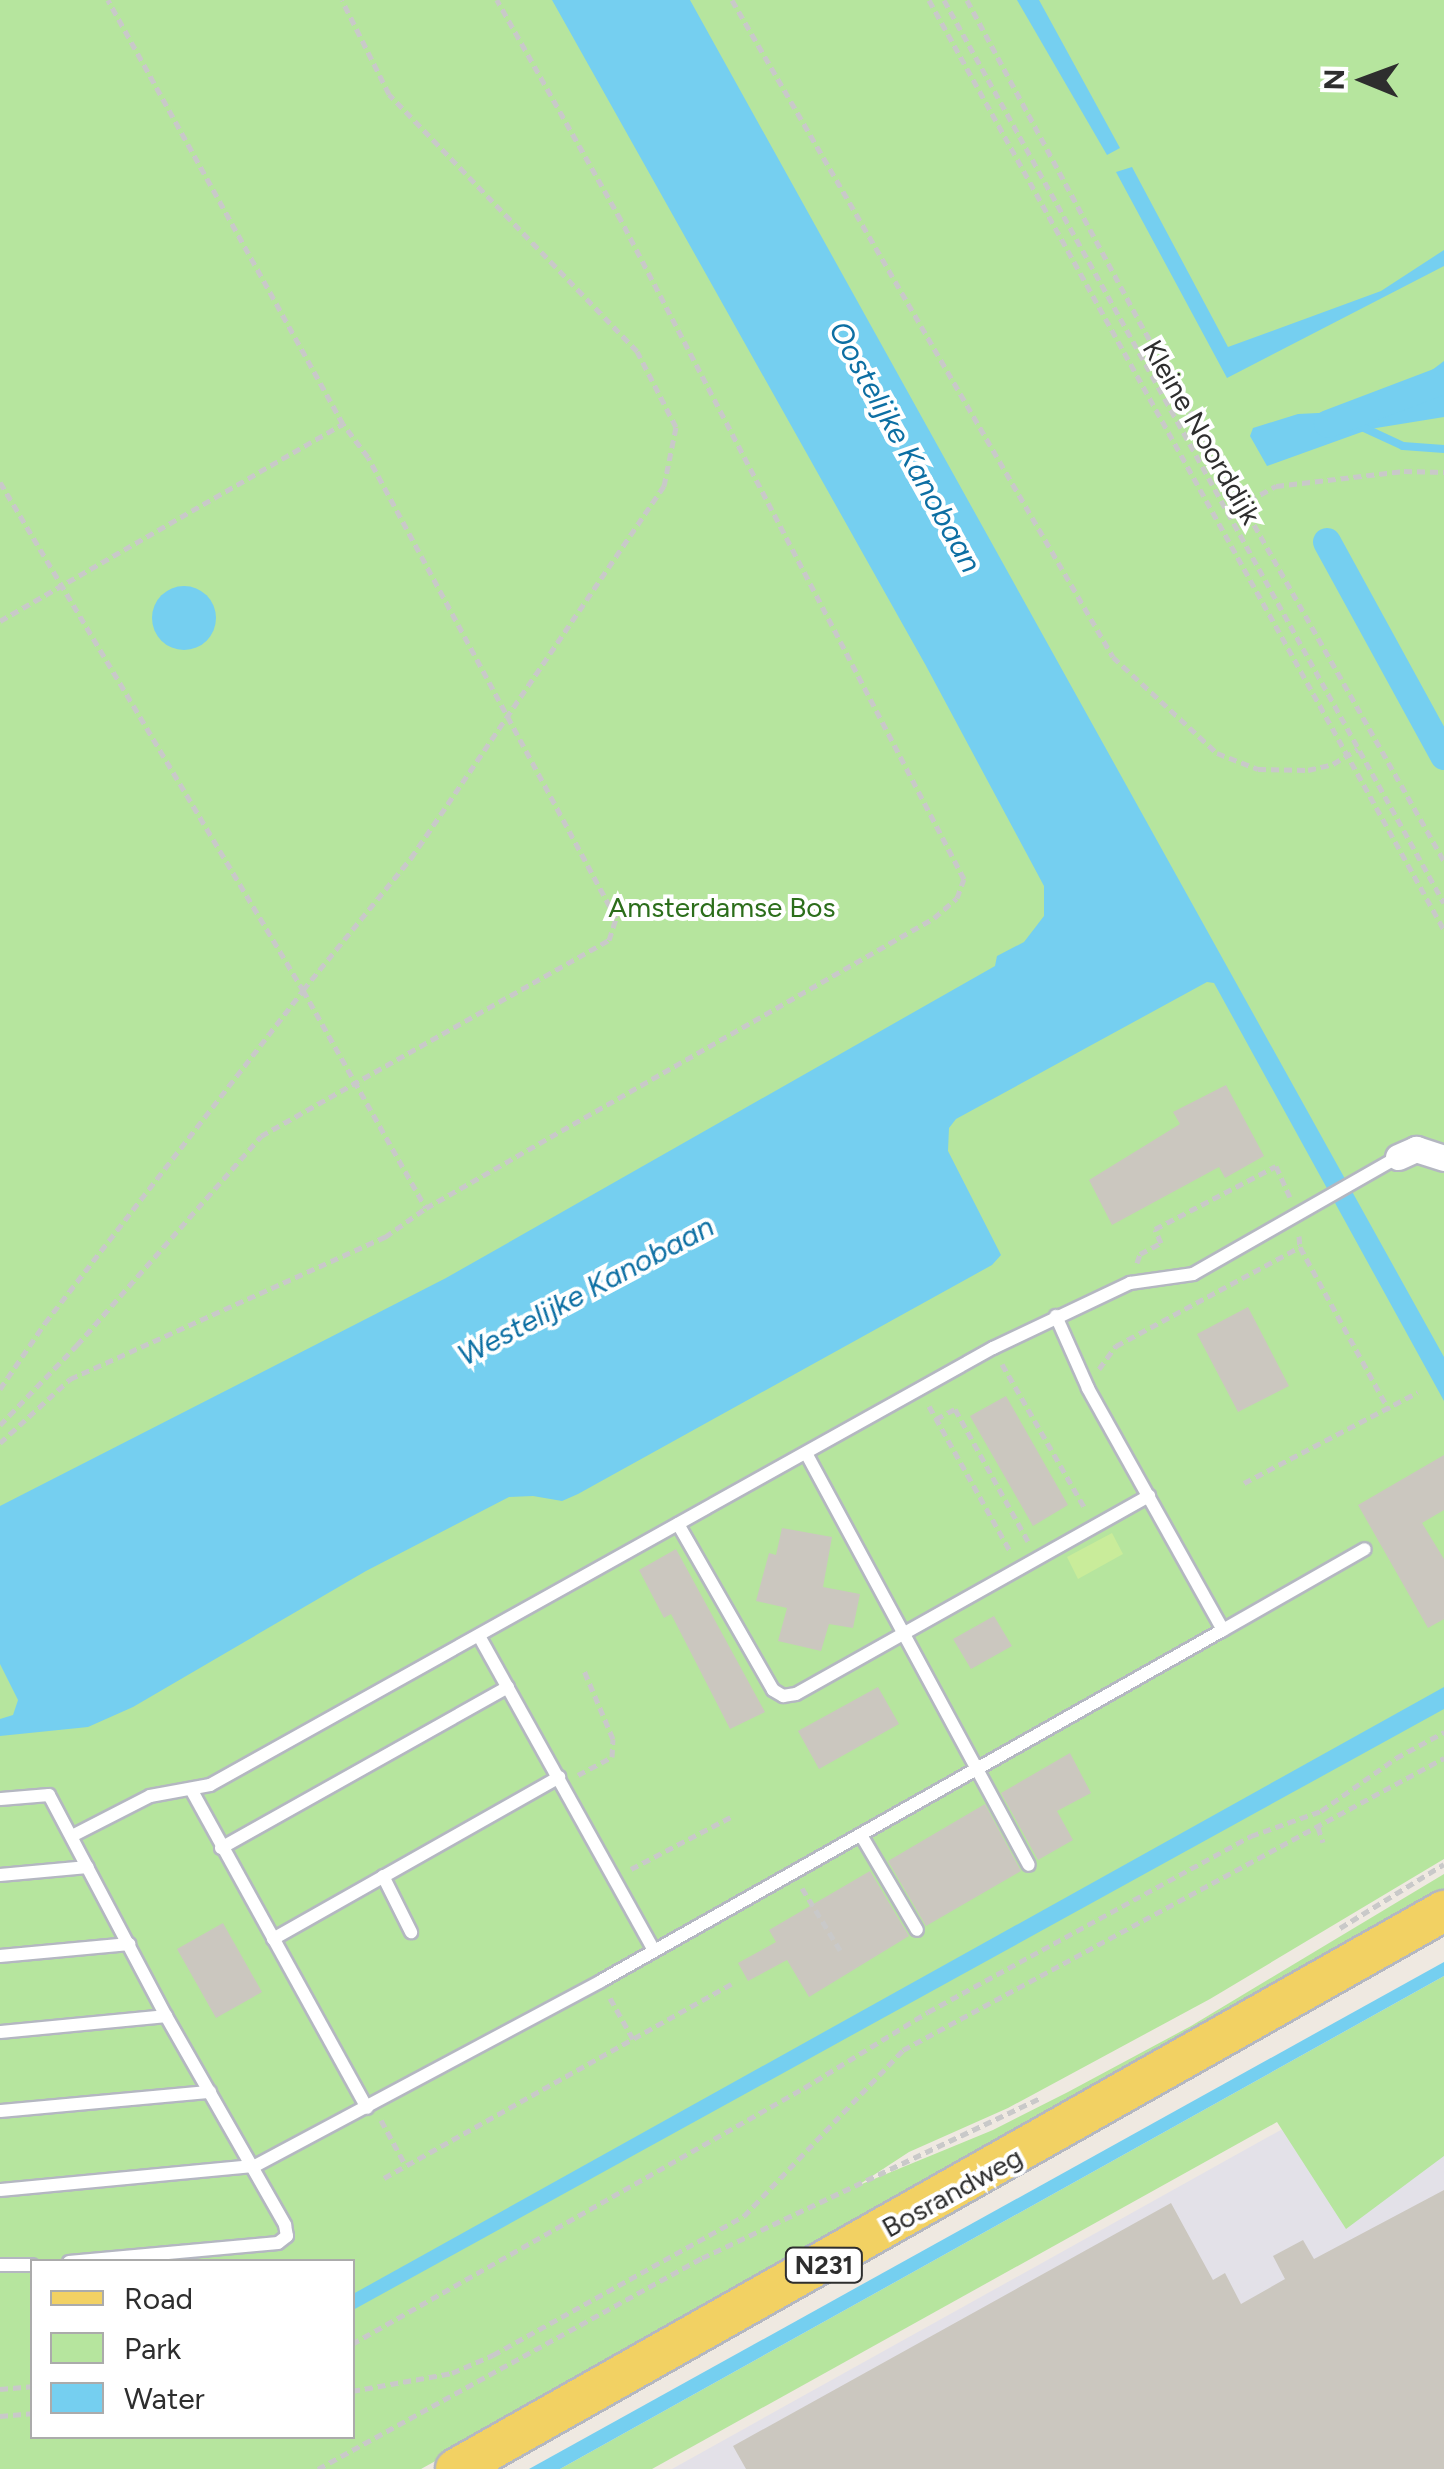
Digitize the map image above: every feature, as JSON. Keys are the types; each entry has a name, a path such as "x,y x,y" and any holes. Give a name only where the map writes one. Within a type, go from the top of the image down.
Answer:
{"main road":[{"name":"Bosrandweg","path":"456,2469 1444,1910"}],"street":[{"path":"1398,1157 1416,1149 1444,1158"}],"lane":[{"path":"72,1836 150,1796 192,1791 993,1348 1130,1283 1192,1274 1398,1157"},
{"path":"1056,1316 1088,1388 1223,1630"},
{"path":"806,1453 906,1630 1029,1865"},
{"path":"678,1524 773,1690 784,1696 796,1694 1148,1496"},
{"path":"0,2190 255,2166 600,1981 1365,1550"},
{"path":"478,1636 653,1949"},
{"path":"221,1848 508,1687"},
{"path":"272,1939 560,1780"},
{"path":"192,1791 367,2108"},
{"path":"0,1799 49,1795 166,2016 286,2225 286,2236 278,2243 102,2259"},
{"path":"861,1834 917,1930"},
{"path":"0,1876 88,1868"},
{"path":"383,1876 411,1932"},
{"path":"0,1956 129,1944"},
{"path":"0,2032 166,2016"},
{"path":"0,2111 210,2092"},
{"path":"0,2265 30,2265"}],"path":[{"path":"0,1426 261,1136 609,940 616,918 392,508 368,457 343,424 108,0"},
{"path":"0,1389 45,1323 302,990 410,858 508,720 664,486 676,427 637,352 389,94 342,0"},
{"path":"0,1443 70,1378 385,1237 426,1208 934,918 956,898 964,879 621,220 497,0"},
{"path":"732,0 1113,657 1217,752 1258,769 1308,770 1358,749"},
{"path":"929,0 1444,930"},
{"path":"944,0 1444,903"},
{"name":"Kleine Noorddijk","path":"967,0 1444,862"},
{"path":"0,621 343,424"},
{"path":"1226,513 1276,486 1404,470 1444,472"},
{"path":"0,482 302,990 426,1208"},
{"path":"1130,1283 1140,1254 1162,1242 1156,1229 1276,1166 1299,1216 1300,1247 1389,1410"},
{"path":"1088,1388 1116,1346 1300,1247"},
{"path":"993,1348 1095,1526"},
{"path":"920,1390 1019,1568"},
{"path":"1244,1483 1418,1392"},
{"path":"28,1398 34,1408"},
{"path":"936,1419 955,1409 1037,1558"},
{"path":"560,1780 612,1758 613,1740 583,1668"},
{"path":"355,2342 804,2088 928,2012 1251,1836 1321,1811 1396,1758 1444,1732"},
{"path":"355,2390 452,2372 493,2355 744,2216 903,2050 1444,1758"},
{"path":"614,1878 731,1818"},
{"path":"1318,1827 1323,1842"},
{"path":"793,1872 840,1950"},
{"path":"600,1981 634,2038"},
{"path":"384,2178 731,1984"},
{"name":"Bosrandweg","path":"318,2469 702,2258 1051,2092"},
{"path":"367,2108 378,2116 406,2166"},
{"path":"0,2390 30,2386"},
{"path":"0,2416 30,2413"}],"shaded area":[{"path":"1444,2039 1444,2469 672,2469"}],"green space":[{"name":"Amsterdamse Bos","path":"0,0 1444,0 1444,1859 1210,1999 1008,2108 909,2152 857,2186 993,2130 1068,2092 1191,2026 1444,1874 1444,1890 1198,2038 421,2469 0,2469"},
{"path":"1112,1533 1123,1554 1078,1579 1067,1557"},
{"path":"1444,1976 1444,2156 1346,2229 1277,2122 652,2469 560,2469"}],"water":[{"path":"552,0 690,0 1444,1357 1444,1401 1214,983 1207,982 956,1119 949,1128 948,1151 1001,1255 992,1265 578,1494 562,1501 509,1497 366,1571 133,1707 88,1727 0,1736 0,1719 13,1715 18,1700 0,1664 0,1506 446,1278 995,966 997,956 1024,942 1044,916 1044,886 925,664"},
{"path":"1017,0 1039,0 1120,148 1107,155"},
{"path":"1132,167 1228,347 1381,291 1444,250 1444,266 1227,378 1116,172"},
{"path":"1444,361 1444,417 1370,429 1267,466 1250,436 1253,428 1298,414 1379,410"},
{"path":"184,586 207,595 216,618 207,641 184,650 161,641 152,618 161,595"},
{"path":"1444,1687 1444,1709 355,2309 355,2293"},
{"path":"1444,1962 1444,1976 560,2469 529,2469"}],"building":[{"path":"1226,1085 1264,1156 1225,1178 1219,1167 1112,1225 1089,1180 1180,1124 1173,1112"},
{"path":"1248,1307 1289,1386 1238,1412 1197,1334"},
{"path":"1006,1396 1068,1505 1033,1526 970,1416"},
{"path":"1444,1455 1444,1510 1422,1523 1444,1559 1444,1619 1428,1628 1358,1505"},
{"path":"782,1528 832,1537 823,1587 860,1594 853,1628 829,1624 821,1651 778,1641 787,1608 756,1601 769,1553 776,1555"},
{"path":"676,1549 765,1712 730,1729 671,1614 664,1618 639,1570"},
{"path":"994,1616 1012,1646 971,1669 953,1639"},
{"path":"878,1687 899,1724 819,1769 798,1731"},
{"path":"1070,1753 1091,1793 1057,1811 1073,1840 1038,1860 1001,1793"},
{"path":"985,1804 1021,1871 926,1926 888,1861"},
{"path":"870,1871 909,1936 809,1997 787,1960 748,1981 738,1963 776,1942 769,1930"},
{"path":"223,1923 262,1992 216,2018 177,1949"},
{"path":"1444,2190 1444,2469 746,2469 733,2446 1171,2203 1213,2280 1225,2273 1241,2304 1285,2279 1273,2256 1303,2240 1314,2259"}],"waterway":[{"path":"1328,424 1444,380"},
{"path":"1362,427 1403,446 1444,449"},
{"path":"1327,542 1444,756"}],"water label":[{"name":"Oostelijke Kanobaan","path":"905,447"},
{"name":"Westelijke Kanobaan","path":"586,1291"}]}
